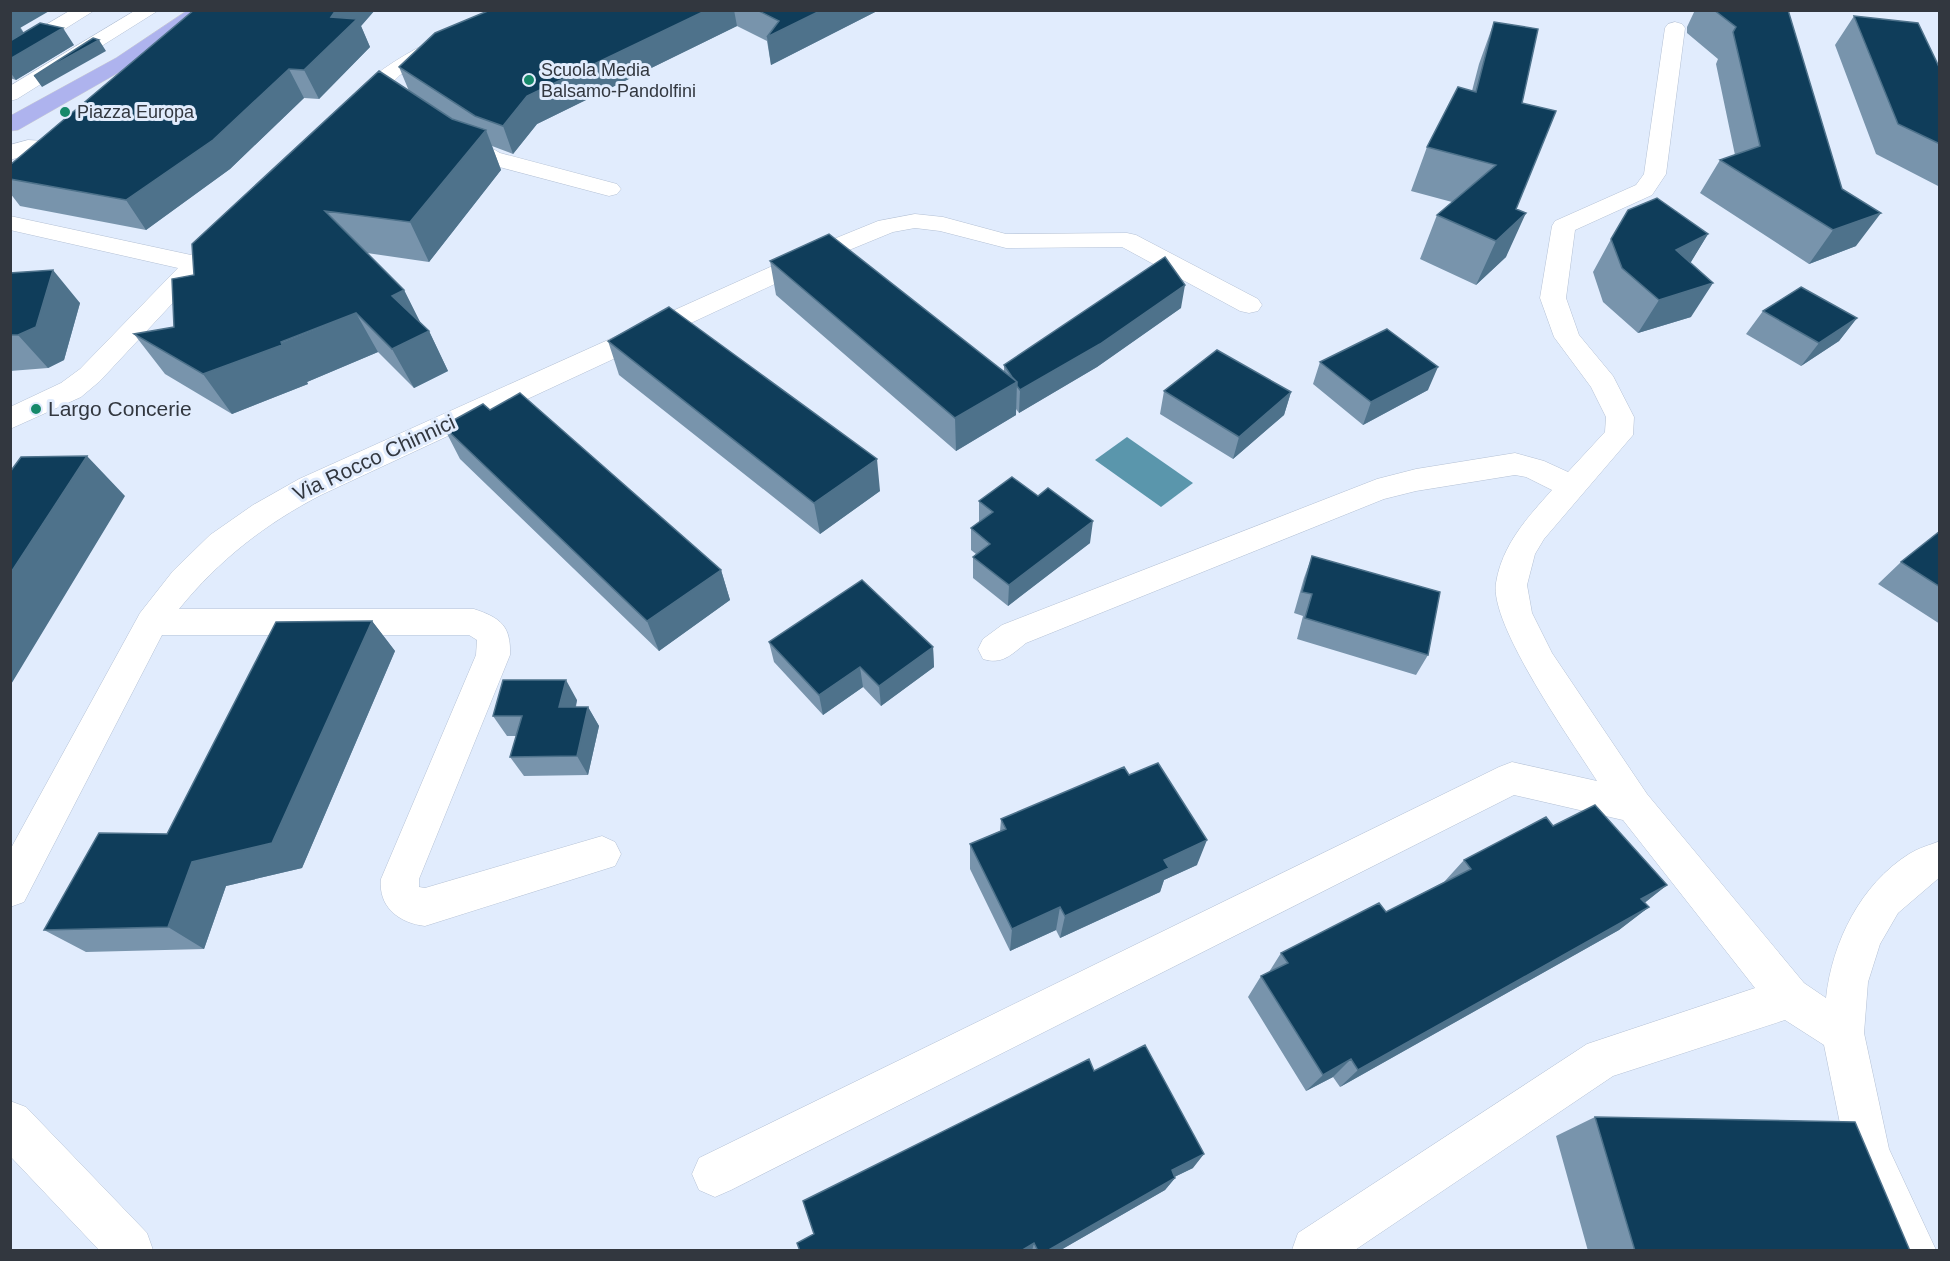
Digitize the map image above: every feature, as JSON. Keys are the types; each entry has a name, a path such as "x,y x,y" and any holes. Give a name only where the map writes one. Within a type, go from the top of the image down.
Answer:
{"main road":[{"path":"14,119 162,37 202,10"}],"street":[{"path":"10,55 86,10"},
{"path":"10,72 115,10"},
{"path":"10,95 150,10"},
{"path":"335,126 393,71 421,54 514,10"},
{"path":"1676,28 1655,174 1644,190 1564,226 1553,298 1567,337 1603,383 1620,417 1619,435 1533,531 1520,553 1511,585 1516,613 1539,662 1634,806 1789,998 1843,1033"},
{"path":"108,93 162,37"},
{"path":"368,93 394,99"},
{"path":"442,127 477,151 492,158 609,189"},
{"path":"10,153 60,139 27,170"},
{"name":"Via Rocco Chinnici","path":"10,890 168,596 193,568 225,539 270,507 796,265 887,226 915,222 943,224 1006,241 1127,240 1249,305"},
{"path":"10,223 195,264"},
{"path":"10,419 71,390 90,375 236,223"},
{"path":"995,649 1014,634 1377,490 1416,480 1515,464 1534,468 1573,488"},
{"path":"152,622 474,622 483,625 494,638 493,655 400,879 401,896 407,903 425,907 602,854"},
{"path":"715,1174 1512,778 1634,806"},
{"path":"1913,1251 1868,1153 1843,1033 1848,982 1862,936 1884,900 1923,866 1940,859"},
{"path":"1315,1251 1602,1059 1789,998"},
{"path":"10,1124 130,1251"}],"water":[{"path":"1127,437 1193,483 1161,507 1095,460"}],"building":[{"path":"194,10 336,10 331,17 357,19 304,70 289,69 213,140 126,200 10,179 10,165"},
{"path":"490,10 707,10 527,96 503,126 475,116 399,67 435,33"},
{"path":"757,10 822,10 767,37 779,21"},
{"path":"1714,10 1788,10 1842,189 1881,213 1833,230 1720,160 1760,146 1733,32 1736,27"},
{"path":"1854,16 1918,23 1940,69 1940,144 1898,124"},
{"path":"1494,22 1538,29 1522,103 1556,111 1516,209 1526,213 1496,241 1437,215 1496,165 1427,147 1458,87 1476,92"},
{"path":"40,23 63,28 10,59 10,41"},
{"path":"93,38 99,40 34,76"},
{"path":"379,71 452,119 486,130 410,222 325,211 404,290 392,296 429,331 392,349 356,313 281,342 282,345 203,374 134,334 174,327 172,279 194,275 192,244"},
{"path":"1657,198 1708,234 1676,250 1713,283 1659,300 1622,268 1611,239 1628,210"},
{"path":"829,234 1017,382 955,418 770,261"},
{"path":"1165,257 1185,285 1100,344 1020,390 1004,365"},
{"path":"53,270 36,327 18,335 10,335 10,273"},
{"path":"1801,287 1857,318 1819,343 1763,311"},
{"path":"669,307 877,459 814,503 608,341"},
{"path":"1387,329 1438,367 1371,402 1320,362"},
{"path":"1217,350 1291,392 1239,437 1164,391"},
{"path":"520,393 721,570 647,621 443,426 483,404 490,410"},
{"path":"87,456 10,574 10,472 21,457"},
{"path":"1012,477 1038,496 1048,488 1093,521 1009,585 973,557 990,544 971,528 993,512 979,501"},
{"path":"1940,531 1940,587 1901,562"},
{"path":"1312,556 1440,592 1428,655 1305,618 1312,594 1302,592"},
{"path":"862,580 933,647 879,686 860,667 819,695 769,642"},
{"path":"372,621 272,843 192,862 168,927 44,930 99,833 167,834 276,622"},
{"path":"503,680 566,680 559,707 588,707 577,756 510,757 522,716 493,716"},
{"path":"1158,763 1207,840 1164,860 1169,868 1065,916 1060,907 1012,929 970,844 1006,829 1001,819 1124,767 1129,775"},
{"path":"1595,805 1667,885 1641,899 1649,907 1358,1070 1351,1059 1323,1075 1261,976 1288,963 1281,953 1379,903 1386,912 1471,869 1464,860 1546,817 1553,826"},
{"path":"1145,1045 1204,1154 1172,1170 1175,1178 1047,1251 1038,1251 1034,1243 1021,1251 800,1251 797,1243 814,1234 803,1201 1089,1059 1094,1071"},
{"path":"1595,1117 1855,1122 1910,1251 1635,1251"}],"place":[{"name":"Scuola Media Balsamo-Pandolfini","path":"529,80"},
{"name":"Piazza Europa","path":"65,112"},
{"name":"Largo Concerie","path":"36,409"}]}
